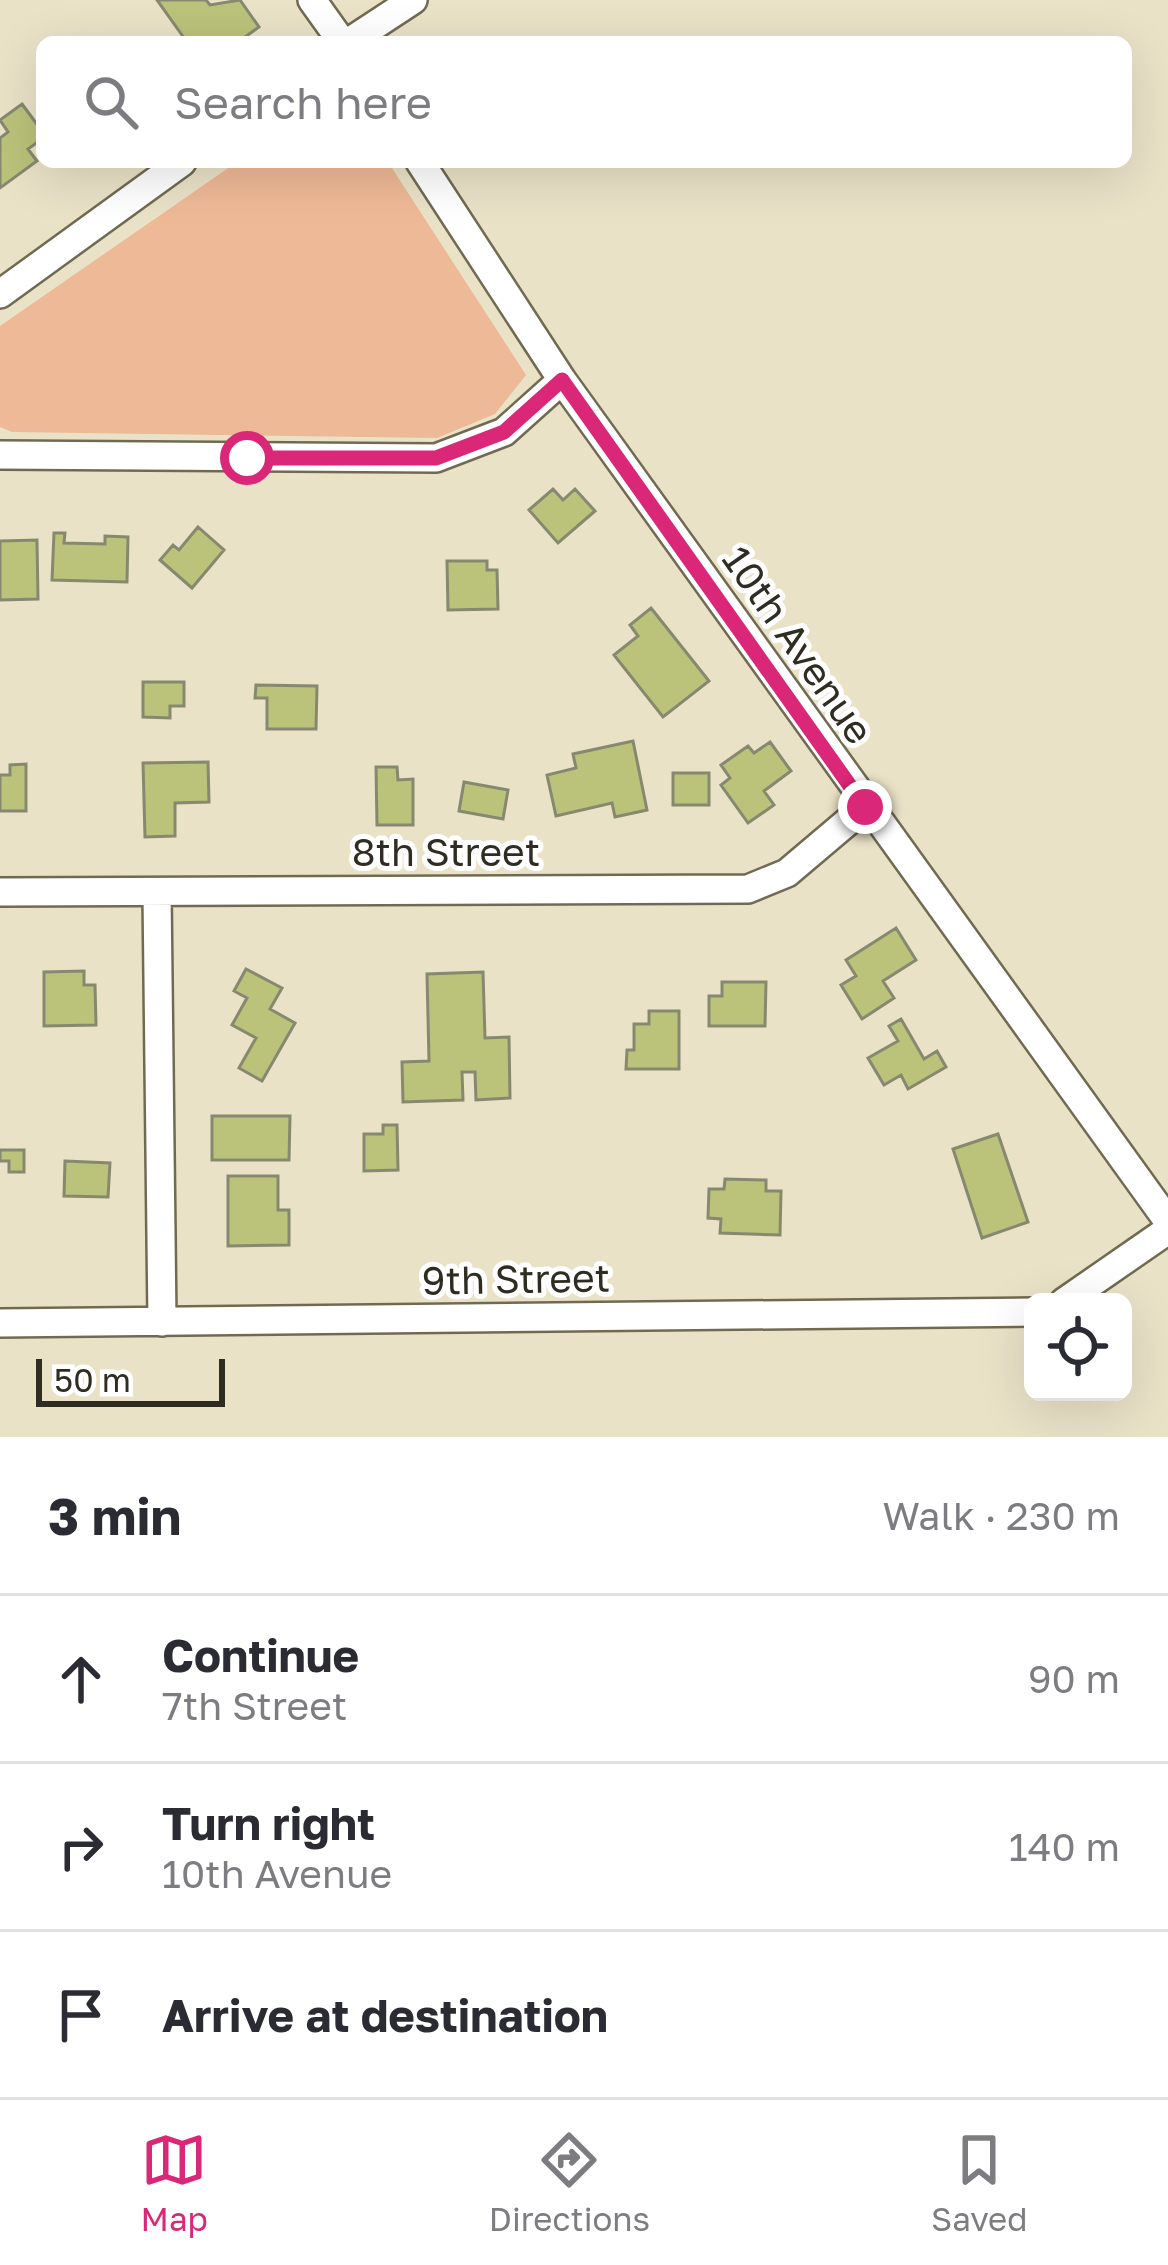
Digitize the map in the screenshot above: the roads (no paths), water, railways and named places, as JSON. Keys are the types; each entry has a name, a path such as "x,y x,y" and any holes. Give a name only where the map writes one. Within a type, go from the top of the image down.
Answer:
{"street":[{"path":"312,0 341,36"},
{"path":"355,36 412,0"},
{"path":"0,294 174,168"},
{"name":"10th Avenue","path":"424,168 562,380 865,807 1168,1221"},
{"path":"0,455 436,458 504,432 562,380"},
{"name":"8th Street","path":"0,892 748,889 788,873 865,807"},
{"path":"157,893 162,1322"},
{"path":"1077,1293 1168,1230"},
{"name":"9th Street","path":"0,1323 1024,1312"}]}
